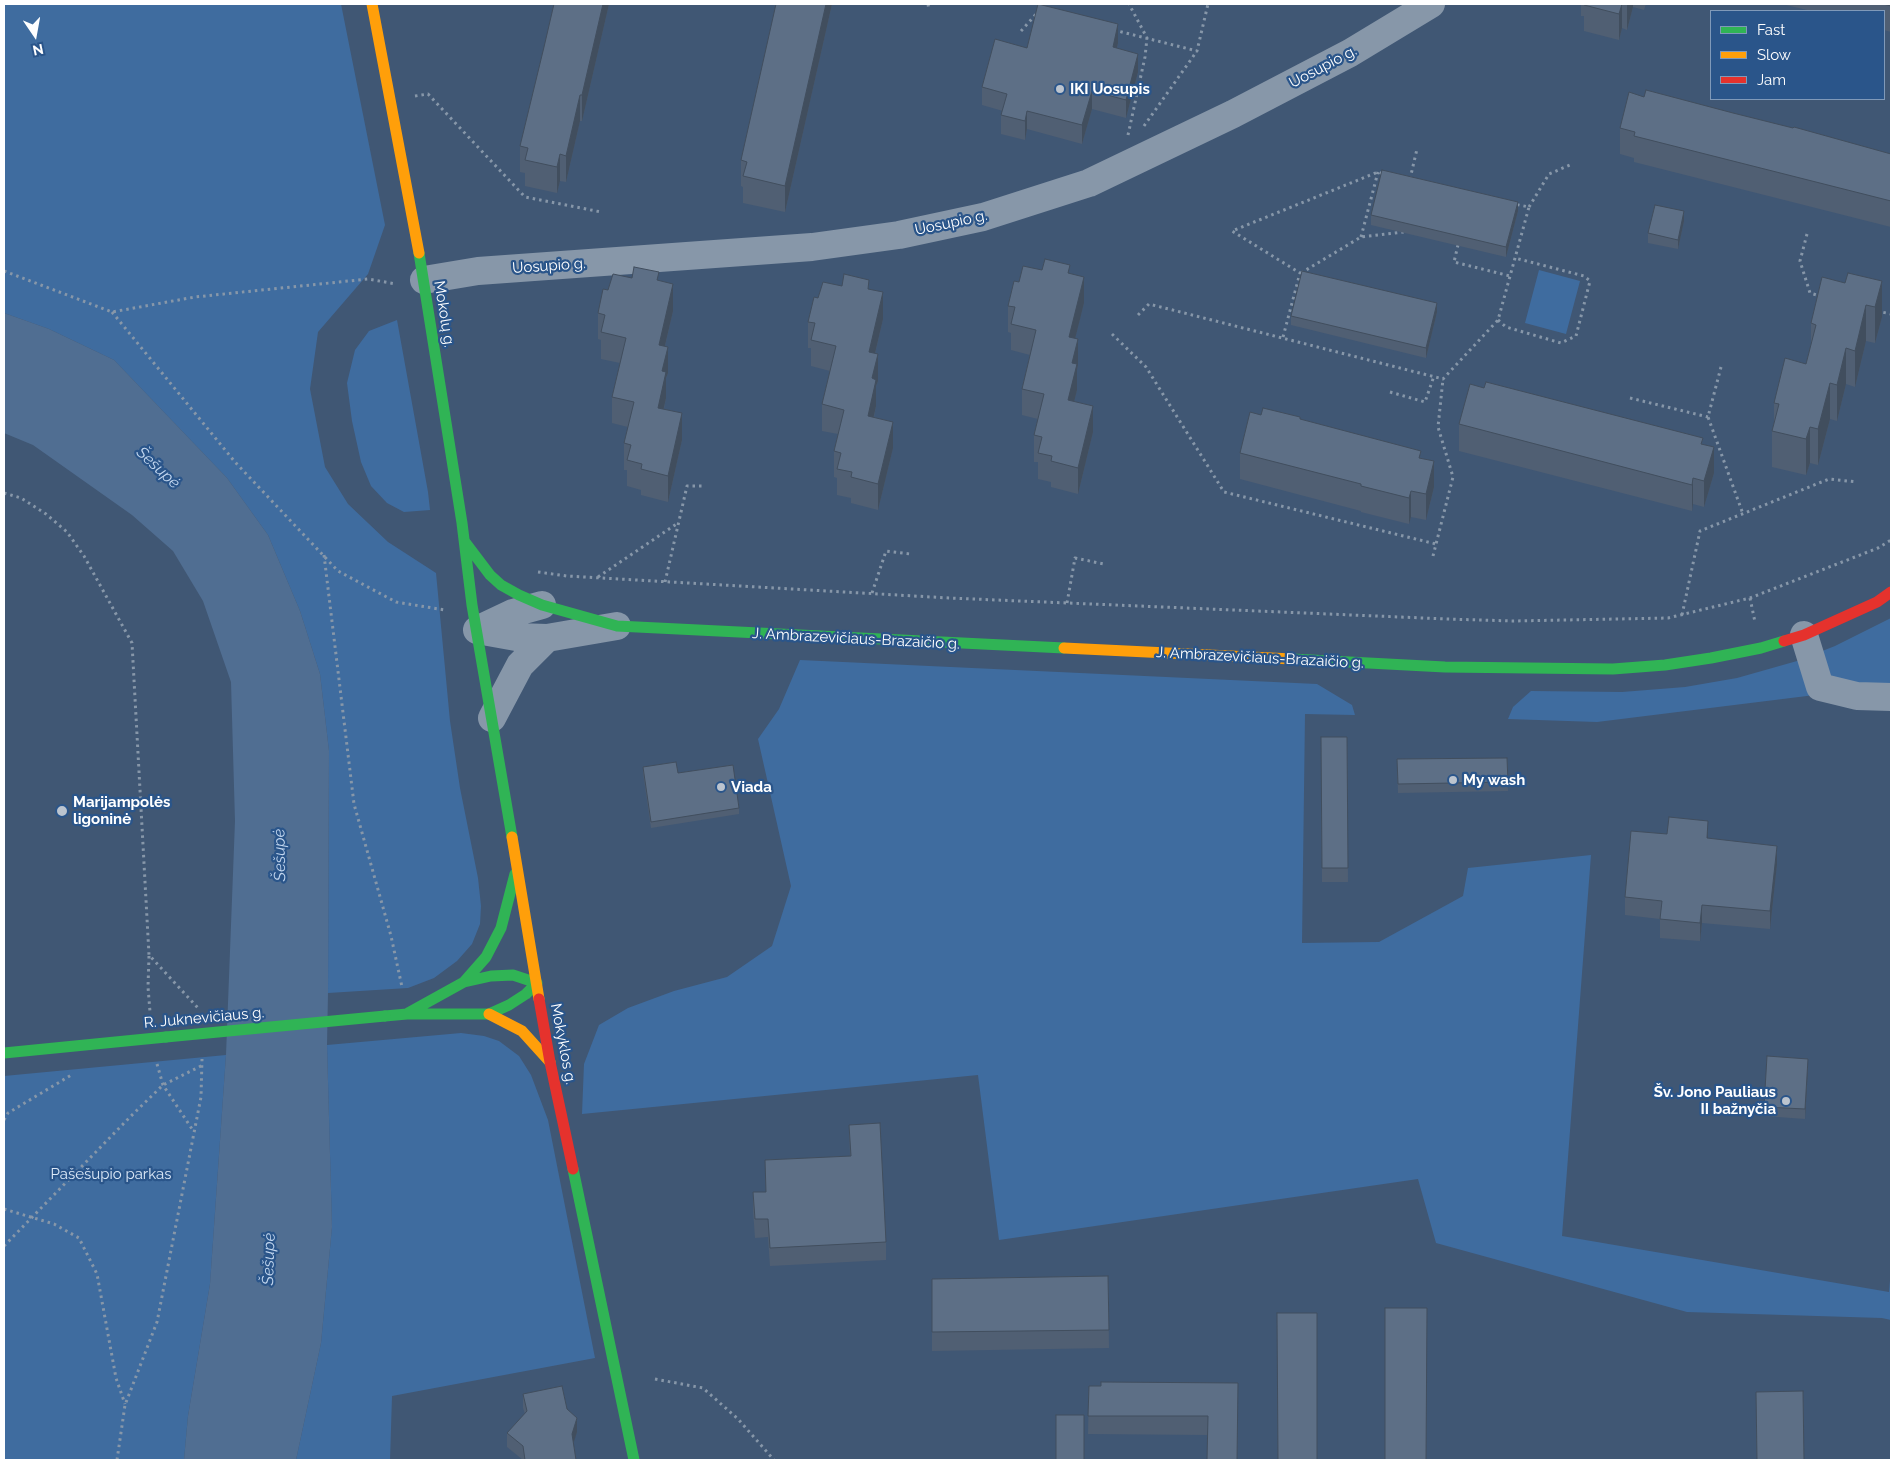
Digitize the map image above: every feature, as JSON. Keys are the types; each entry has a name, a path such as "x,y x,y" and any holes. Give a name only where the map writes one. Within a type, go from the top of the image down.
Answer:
{"street":[{"name":"Mokolų g.","path":"372,4 424,280 476,630"},
{"name":"Uosupio g.","path":"424,280 478,271 812,248 865,241 983,217 1089,183 1131,155 1233,114 1350,54 1431,4"},
{"name":"J. Ambrazevičiaus-Brazaičio g.","path":"464,541 490,575 501,585 542,605 617,626"},
{"name":"J. Ambrazevičiaus-Brazaičio g.","path":"476,630 516,637 547,638 617,626 1382,664 1532,669 1613,669 1665,665 1761,648 1804,635 1877,602 1891,592"},
{"path":"476,630 513,613 542,605"},
{"name":"Mokyklos g.","path":"476,630 550,1062 634,1460"},
{"path":"1804,635 1820,687 1857,696 1891,697"},
{"path":"492,718 520,665 547,638"},
{"path":"464,982 481,964 494,944 517,865"},
{"name":"R. Juknevičiaus g.","path":"4,1052 407,1014 489,1014 509,1005 526,994 537,983 513,975 491,976 464,982 407,1014"},
{"path":"489,1014 522,1031 550,1062"}],"path":[{"path":"928,4 929,10"},
{"path":"1129,4 1147,38 1146,57 1126,145 1131,155"},
{"path":"1131,155 1197,51 1208,4"},
{"path":"1021,31 1039,11"},
{"path":"1111,29 1197,51"},
{"path":"391,101 428,94 525,197 601,212"},
{"path":"1410,180 1417,149"},
{"path":"1433,556 1453,477 1438,427 1443,379 1498,320 1529,207 1549,174 1570,165"},
{"path":"1300,273 1232,231 1378,172 1386,174"},
{"path":"1361,237 1378,172"},
{"path":"1402,178 1419,182"},
{"path":"1510,203 1529,207"},
{"path":"1283,337 1300,273 1361,237 1404,232"},
{"path":"1807,234 1800,261 1810,293 1828,298"},
{"path":"1458,245 1454,262 1510,276"},
{"path":"1498,320 1506,327 1561,343 1576,336 1590,281 1584,276 1515,258"},
{"path":"4,271 112,312 235,462 338,571 396,602 447,610"},
{"path":"112,312 195,297 368,279 396,284"},
{"path":"1138,315 1149,304 1443,379"},
{"path":"1873,310 1891,314"},
{"path":"1112,334 1146,367 1224,492 1436,544"},
{"path":"1721,367 1708,416 1743,514"},
{"path":"1390,392 1425,402 1434,376"},
{"path":"1630,398 1708,416"},
{"path":"1682,615 1700,531 1829,479 1857,482"},
{"path":"665,582 687,486 704,486"},
{"path":"4,493 21,498 46,514 67,532 84,556 132,643 149,955 148,987 150,1016"},
{"path":"597,578 678,522"},
{"path":"531,572 665,582 1067,603 1513,621 1668,618 1750,598 1878,548 1891,540"},
{"path":"872,593 886,551 910,554"},
{"path":"324,555 354,804 390,936 407,1014"},
{"path":"1067,603 1075,558 1104,564"},
{"path":"149,955 198,1006 198,1016"},
{"path":"118,1460 125,1405 157,1322 201,1097 202,1055"},
{"path":"154,1057 163,1085 194,1132"},
{"path":"4,1246 31,1216 163,1085 203,1065"},
{"path":"4,1120 8,1113 74,1073"},
{"path":"4,1209 54,1224 79,1238 97,1274 116,1378 125,1405"},
{"path":"655,1379 703,1388 738,1419 774,1460"}],"green space":[{"path":"4,4 341,4 385,225 368,274 318,332 310,389 325,467 348,504 388,542 436,573 450,721 460,788 478,878 481,906 480,924 472,944 457,961 434,978 408,988 328,993 329,751 320,674 300,611 268,535 227,478 114,360 49,329 4,313"},
{"path":"1539,270 1580,281 1566,334 1525,323"},
{"path":"397,320 430,510 404,512 387,503 371,486 361,462 352,421 347,383 355,350 369,331"},
{"path":"1891,618 1891,698 1815,695 1597,722 1508,719 1513,707 1531,691 1622,692 1685,687 1737,678 1797,661 1835,646"},
{"path":"800,660 1317,684 1352,705 1355,715 1305,714 1302,943 1379,942 1463,896 1468,868 1591,855 1562,1236 1889,1292 1891,1269 1891,1320 1882,1318 1687,1312 1436,1243 1418,1179 999,1240 978,1075 582,1114 584,1064 599,1025 628,1008 674,991 727,977 772,946 791,886 758,739 779,709"},
{"path":"461,1033 484,1036 499,1041 519,1056 531,1075 548,1120 595,1358 392,1396 390,1460 296,1460 321,1343 332,1227 327,1045"},
{"name":"Pašešupio parkas","path":"226,1055 210,1284 188,1416 184,1460 4,1460 4,1076"}],"water":[{"name":"Šešupė","path":"4,313 49,329 114,360 227,478 268,535 300,611 320,674 329,751 327,1045 332,1227 321,1343 296,1460 184,1460 188,1416 210,1284 226,1055 235,821 231,682 203,601 173,551 132,515 33,445 4,433"}],"building":[{"path":"554,4 603,4 566,156 560,154 557,167 525,160 528,148 520,146"},
{"path":"776,4 826,4 785,186 743,176 747,162 741,160"},
{"name":"IKI Uosupis","path":"1038,4 1118,24 1113,47 1138,54 1126,100 1092,91 1082,125 1027,111 1025,121 1001,115 1007,94 982,87 995,39 1027,48"},
{"path":"1585,4 1622,4 1619,14"},
{"path":"1646,90 1794,127 1891,154 1891,201 1634,136 1635,132 1620,128 1629,92 1644,97"},
{"path":"1382,170 1518,202 1506,247 1371,215"},
{"path":"1655,205 1684,211 1678,240 1648,233"},
{"path":"1045,259 1070,265 1068,273 1084,277 1069,337 1078,339 1072,363 1077,364 1068,400 1093,406 1078,468 1051,461 1052,456 1038,453 1042,437 1034,435 1044,394 1022,389 1036,330 1011,324 1015,307 1008,306 1014,281 1019,282 1023,266 1042,270"},
{"path":"634,267 659,272 657,280 673,284 659,345 668,347 662,371 666,372 658,408 682,413 668,476 641,469 642,464 627,460 631,445 624,443 634,402 612,397 626,338 601,332 605,315 598,313 603,289 608,290 613,274 632,278"},
{"path":"1302,271 1437,303 1426,348 1291,316"},
{"path":"1848,273 1882,281 1875,307 1866,305 1855,351 1846,348 1837,385 1830,383 1818,429 1810,427 1806,439 1772,431 1779,404 1774,403 1785,358 1806,364 1816,325 1811,323 1822,277 1845,283"},
{"path":"844,274 869,280 868,289 883,292 869,352 878,354 872,378 876,380 868,416 893,422 878,484 851,477 852,472 837,469 841,453 834,451 844,410 822,404 836,346 811,340 815,323 808,322 814,297 818,298 823,282 842,286"},
{"path":"1486,382 1703,438 1701,444 1714,447 1704,481 1693,478 1692,485 1459,424 1470,384 1484,388"},
{"path":"1263,408 1421,451 1419,458 1434,461 1426,494 1411,491 1409,498 1240,453 1250,412 1261,415"},
{"path":"1321,737 1347,737 1348,868 1322,868"},
{"name":"My wash","path":"1507,758 1508,782 1398,784 1397,759"},
{"path":"676,762 678,773 733,765 739,808 651,822 643,767"},
{"path":"1669,817 1708,821 1707,838 1777,846 1770,911 1702,905 1700,923 1660,919 1662,901 1625,897 1631,831 1667,834"},
{"name":"Šv. Jono Pauliaus II bažnyčia","path":"1767,1056 1808,1059 1805,1109 1764,1107"},
{"path":"880,1123 886,1242 770,1248 768,1219 755,1219 753,1192 766,1192 765,1160 851,1156 849,1125"},
{"path":"1108,1276 1109,1330 932,1332 932,1279"},
{"path":"1385,1308 1427,1308 1426,1460 1385,1460"},
{"path":"1277,1313 1317,1313 1317,1460 1278,1460"},
{"path":"1101,1382 1238,1383 1237,1460 1207,1460 1208,1416 1088,1416 1089,1386 1101,1386"},
{"path":"562,1386 567,1409 577,1418 572,1434 576,1460 525,1460 523,1446 507,1433 527,1411 523,1394"},
{"path":"1803,1391 1804,1460 1757,1460 1756,1392"},
{"path":"1056,1415 1084,1415 1084,1460 1056,1460"}],"traffic: fast":[{"path":"419,253 462,523 472,605 512,837"},
{"path":"465,542 490,575 501,585 519,595 542,605 617,626 1064,648"},
{"path":"1292,659 1445,667 1613,669 1665,665 1711,658 1761,648 1784,641"},
{"path":"464,982 486,957 501,928 515,874"},
{"path":"408,1013 464,982 491,976 513,975 537,983"},
{"path":"385,1016 407,1014 489,1014 509,1005 526,994 537,983"},
{"path":"166,1037 385,1016"},
{"path":"4,1053 166,1037"},
{"path":"573,1169 634,1460"}],"traffic: slow":[{"path":"372,4 419,253"},
{"path":"1064,648 1292,659"},
{"path":"512,837 539,999"},
{"path":"489,1014 522,1031 550,1062"}],"traffic: jam":[{"path":"1784,641 1804,635 1877,602 1891,592"},
{"path":"539,999 550,1062 573,1169"}],"place":[{"name":"IKI Uosupis","path":"1060,89"},
{"name":"My wash","path":"1453,780"},
{"name":"Viada","path":"721,787"},
{"name":"Marijampolės ligoninė","path":"62,811"},
{"name":"Šv. Jono Pauliaus II bažnyčia","path":"1786,1101"}]}
